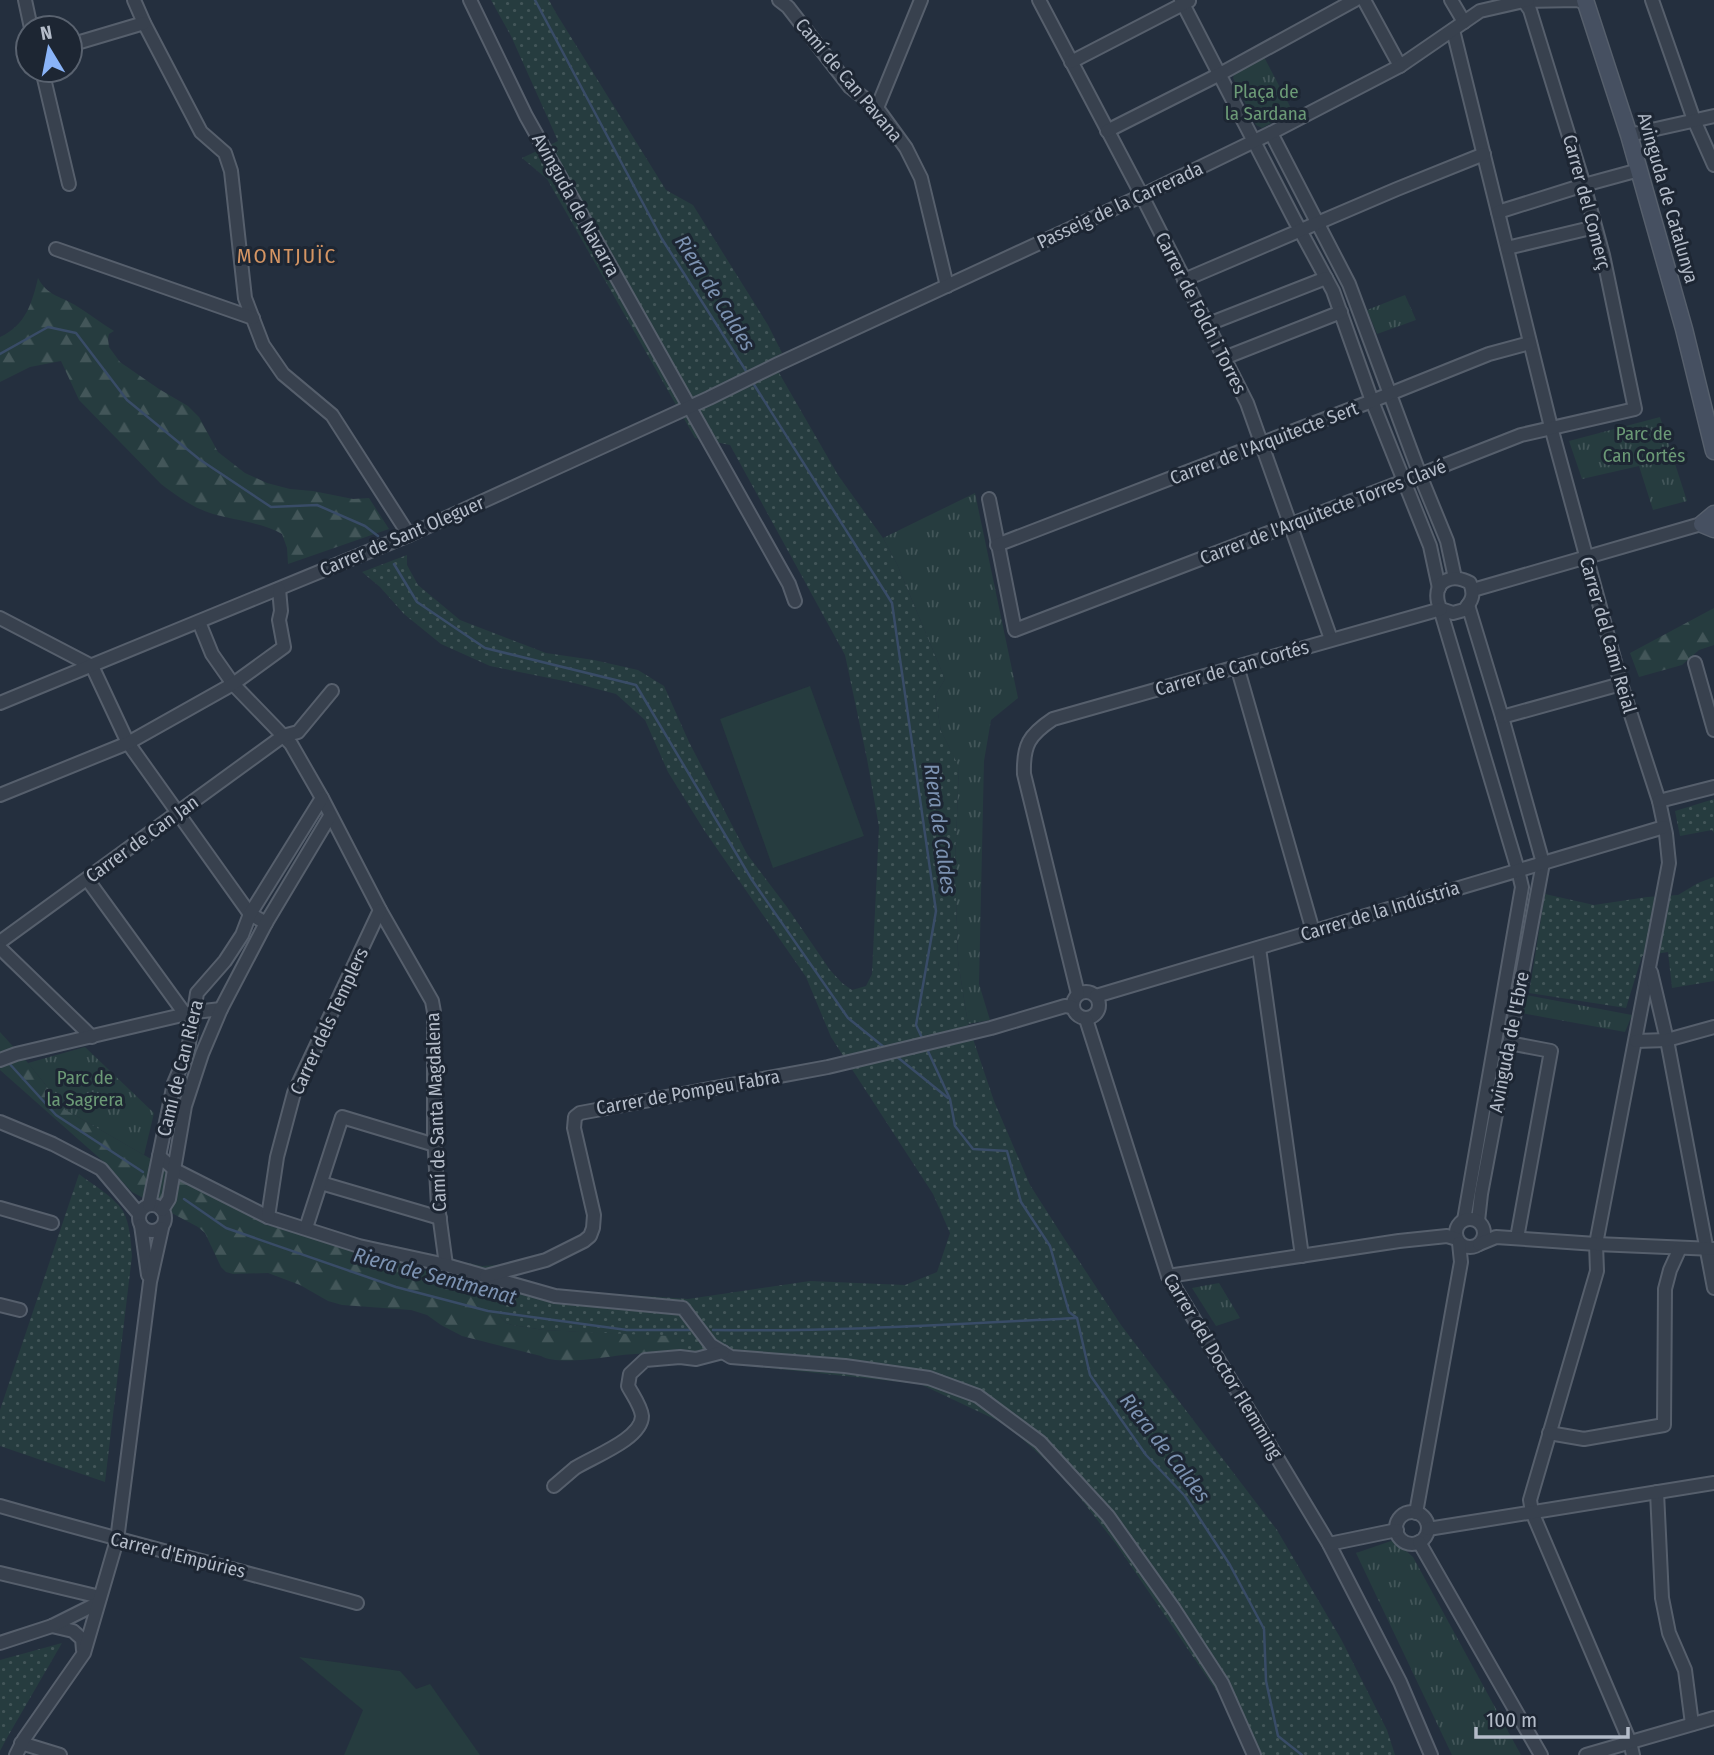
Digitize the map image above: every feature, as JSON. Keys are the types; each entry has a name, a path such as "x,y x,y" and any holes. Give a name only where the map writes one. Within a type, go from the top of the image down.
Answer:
{"street":[{"path":"134,0 201,132 225,153 231,171 245,298 263,345 283,374 332,415 409,534"},
{"name":"Avinguda de Navarra","path":"470,0 526,116 789,584 795,601"},
{"path":"877,108 921,0"},
{"name":"Carrer de Folch i Torres","path":"1039,0 1247,403 1331,639"},
{"path":"1107,131 1220,74 1355,0"},
{"path":"1364,0 1400,66"},
{"path":"1451,0 1464,22"},
{"name":"Passeig de la Carrerada","path":"709,398 1271,133 1400,66 1479,11 1525,0 1586,1"},
{"name":"Carrer del Comerç","path":"1525,0 1584,185 1603,255 1635,409"},
{"path":"1652,0 1694,120 1714,165"},
{"path":"1071,62 1185,1 1341,312 1372,401 1430,546 1439,588"},
{"name":"Avinguda de Catalunya","path":"1586,1 1639,170 1684,329 1714,451"},
{"name":"Camí de Can Pavana","path":"787,2 850,87 877,108 905,148 921,178 947,286"},
{"path":"84,41 144,23"},
{"name":"Carrer del Camí Reial","path":"1453,30 1551,427 1621,684 1659,801 1669,863 1596,1244 1597,1271 1530,1500 1532,1512"},
{"path":"46,84 69,184"},
{"path":"1629,135 1714,116"},
{"path":"1271,133 1349,284 1447,541 1455,578"},
{"path":"1184,280 1484,154"},
{"path":"1498,212 1639,170"},
{"path":"1507,248 1595,227"},
{"path":"56,248 253,318"},
{"path":"1206,324 1326,278"},
{"path":"1224,358 1341,312"},
{"name":"Carrer de l'Arquitecte Sert","path":"997,545 1489,354 1530,343"},
{"name":"Carrer de Sant Oleguer","path":"0,703 409,534 709,398"},
{"name":"Carrer de l'Arquitecte Torres Clavé","path":"997,545 1015,630 1521,435 1635,409"},
{"path":"989,499 997,545"},
{"path":"1473,590 1711,522"},
{"path":"1455,578 1467,581 1473,590 1473,598 1464,610 1459,612 1441,610 1437,596 1439,588 1448,579 1455,578"},
{"path":"0,795 128,743 233,684 284,647 279,620 279,589"},
{"path":"1468,605 1543,863"},
{"name":"Carrer de Can Cortés","path":"1078,994 1024,774 1023,755 1031,738 1041,727 1053,719 1441,610"},
{"name":"Avinguda de l'Ebre","path":"1416,1513 1466,1234 1522,887 1441,610"},
{"path":"0,618 92,666 128,743 250,914 266,923"},
{"name":"Camí de Santa Magdalena","path":"199,622 212,654 233,684 291,744 432,1001 435,1145 446,1265"},
{"path":"1695,663 1714,730"},
{"path":"1237,666 1313,932"},
{"path":"1502,717 1621,684"},
{"name":"Carrer de Can Jan","path":"0,942 283,736 298,732 332,691"},
{"path":"1659,801 1714,787"},
{"name":"Camí de Can Riera","path":"149,1282 143,1215 174,1083 188,1050 190,1013 197,993 225,961 242,935 250,914 322,798"},
{"name":"Camí de Can Riera","path":"162,1210 169,1199 185,1106 220,1009 266,923 330,816"},
{"name":"Carrer de la Indústria","path":"1096,996 1664,827"},
{"name":"Avinguda de l'Ebre","path":"1466,1234 1481,1194 1543,863"},
{"path":"87,879 190,1013"},
{"name":"Carrer dels Templers","path":"268,1217 277,1157 294,1093 380,909"},
{"path":"0,948 92,1037"},
{"path":"1259,948 1303,1256"},
{"path":"1650,965 1710,1249 1714,1288"},
{"path":"1089,992 1096,996 1099,1009 1095,1015 1086,1018 1077,1015 1072,1007 1078,994 1089,992"},
{"name":"Carrer de Pompeu Fabra","path":"486,1276 546,1260 590,1236 594,1215 574,1128 575,1117 580,1113 828,1067 991,1028 1065,1006 1072,1007"},
{"path":"0,1060 190,1013 220,1009"},
{"name":"Carrer del Doctor Flemming","path":"1086,1018 1168,1276 1329,1544 1400,1682 1431,1755"},
{"path":"1636,1041 1667,1040 1714,1027"},
{"path":"1509,1043 1551,1051 1517,1238"},
{"path":"306,1228 342,1116 435,1145"},
{"path":"0,1122 53,1143 101,1170 143,1215 146,1230 155,1231 162,1228 166,1218 156,1206 143,1215"},
{"path":"159,1156 175,1170 268,1217 359,1246 446,1265 555,1296 683,1308 711,1345 731,1357 845,1366 929,1378 978,1396 1040,1442 1108,1516 1222,1683 1254,1755"},
{"path":"321,1183 440,1218"},
{"path":"0,1208 52,1223"},
{"name":"Camí de Can Riera","path":"18,1749 84,1653 117,1540 149,1282 162,1228"},
{"path":"1168,1276 1399,1241 1466,1234 1710,1249"},
{"path":"1549,1433 1584,1438 1664,1425 1665,1289 1670,1270 1681,1248"},
{"path":"0,1305 20,1310"},
{"path":"554,1486 575,1468 631,1436 642,1416 628,1386 630,1374 645,1360 680,1357 696,1359 723,1352"},
{"path":"1428,1529 1714,1483"},
{"path":"1657,1492 1662,1598 1669,1633 1685,1670 1692,1724"},
{"name":"Carrer d'Empúries","path":"0,1506 117,1540 357,1603"},
{"path":"1532,1512 1632,1749"},
{"path":"1410,1513 1424,1517 1428,1529 1424,1539 1407,1543 1396,1530 1400,1518 1410,1513"},
{"path":"1329,1544 1396,1530"},
{"path":"1419,1542 1541,1755"},
{"path":"0,1573 99,1600"},
{"path":"0,1643 52,1626 99,1600"},
{"path":"52,1626 72,1632 82,1639 84,1653"},
{"path":"1586,1755 1632,1749 1692,1724 1714,1718"},
{"path":"18,1749 60,1755"}],"green space":[{"path":"491,0 549,0 666,190 693,205 768,325 782,353 771,359 838,475 883,538 897,564 945,679 935,696 941,731 959,766 955,864 958,961 968,1024 994,1101 1030,1185 1121,1325 1277,1530 1341,1639 1387,1730 1395,1755 1246,1755 1226,1705 1116,1544 1063,1476 1007,1425 920,1384 750,1366 675,1353 669,1337 544,1330 512,1325 500,1316 499,1301 505,1291 512,1287 688,1299 810,1281 905,1285 937,1272 950,1233 933,1194 831,1037 806,977 704,830 668,772 645,720 616,694 490,666 441,644 404,614 380,587 362,572 407,555 407,565 418,585 460,620 546,653 638,670 664,686 689,742 747,854 830,970 852,990 866,986 872,974 879,827 845,655 730,445 695,438 547,179 522,158 558,141 511,36"},
{"name":"Plaça de la Sardana","path":"1264,57 1293,112 1262,128 1256,125 1233,78 1235,72"},
{"path":"38,278 50,292 114,331 109,334 109,347 120,362 188,406 199,417 218,452 245,473 290,489 353,499 369,498 389,529 288,564 287,548 282,534 258,524 206,511 161,484 79,400 61,361 30,367 0,382 0,337 22,320"},
{"path":"1405,295 1416,320 1377,334 1367,310"},
{"name":"Parc de Can Cortés","path":"1660,417 1687,501 1653,510 1639,466 1582,479 1569,441"},
{"path":"975,493 1018,698 991,720 984,761 979,984 990,1020 968,1024 958,961 955,864 959,767 941,731 935,696 945,679 897,564 883,538"},
{"path":"1714,608 1714,645 1699,650 1682,665 1639,677 1630,653"},
{"path":"810,686 864,836 773,868 720,719"},
{"path":"1714,799 1714,833 1712,830 1680,836 1675,811"},
{"path":"1714,877 1714,981 1672,988 1668,952 1642,956 1626,1008 1529,993 1545,894 1594,905 1678,895"},
{"path":"1526,995 1632,1015 1625,1032 1521,1013"},
{"path":"0,1032 66,1110 264,1224 457,1280 459,1261 482,1266 507,1267 514,1281 499,1301 500,1316 506,1323 544,1330 669,1336 677,1340 679,1347 675,1353 573,1360 550,1359 462,1336 427,1315 411,1310 342,1305 268,1273 226,1272 205,1233 132,1192 105,1163 0,1070"},
{"name":"Parc de la Sagrera","path":"85,1047 154,1113 144,1155 66,1110 28,1063"},
{"path":"79,1174 123,1211 129,1227 132,1256 105,1482 0,1446 0,1410"},
{"path":"1219,1283 1240,1318 1216,1326 1192,1288"},
{"path":"1394,1540 1413,1557 1521,1755 1452,1755 1356,1553"},
{"path":"62,1643 8,1736 0,1751 0,1660"},
{"path":"299,1657 400,1671 416,1689 430,1684 480,1755 344,1755 363,1710"}],"waterway":[{"name":"Riera de Caldes","path":"535,0 662,239 748,374"},
{"path":"0,354 48,327 76,333 127,400 199,459 271,507 317,505 365,526 378,536"},
{"name":"Riera de Caldes","path":"753,383 892,603 936,911 916,1025 923,1040"},
{"path":"394,564 417,602 485,648 636,685 752,880 848,1018 885,1048"},
{"name":"Riera de Caldes","path":"927,1049 950,1099 955,1126 973,1149 1007,1151 1021,1202 1050,1246 1069,1312 1077,1318 1090,1375 1146,1455 1185,1496 1230,1565 1264,1629 1266,1681 1278,1736 1302,1755"},
{"path":"896,1056 948,1098"},
{"name":"Riera de Sentmenat","path":"7,1061 56,1115 143,1172"},
{"name":"Riera de Sentmenat","path":"184,1199 226,1228 396,1287 488,1311 627,1330 693,1330"},
{"name":"Riera de Sentmenat","path":"713,1330 849,1329 1077,1318"}],"district":[{"name":"MONTJUÏC","path":"287,256"}]}
